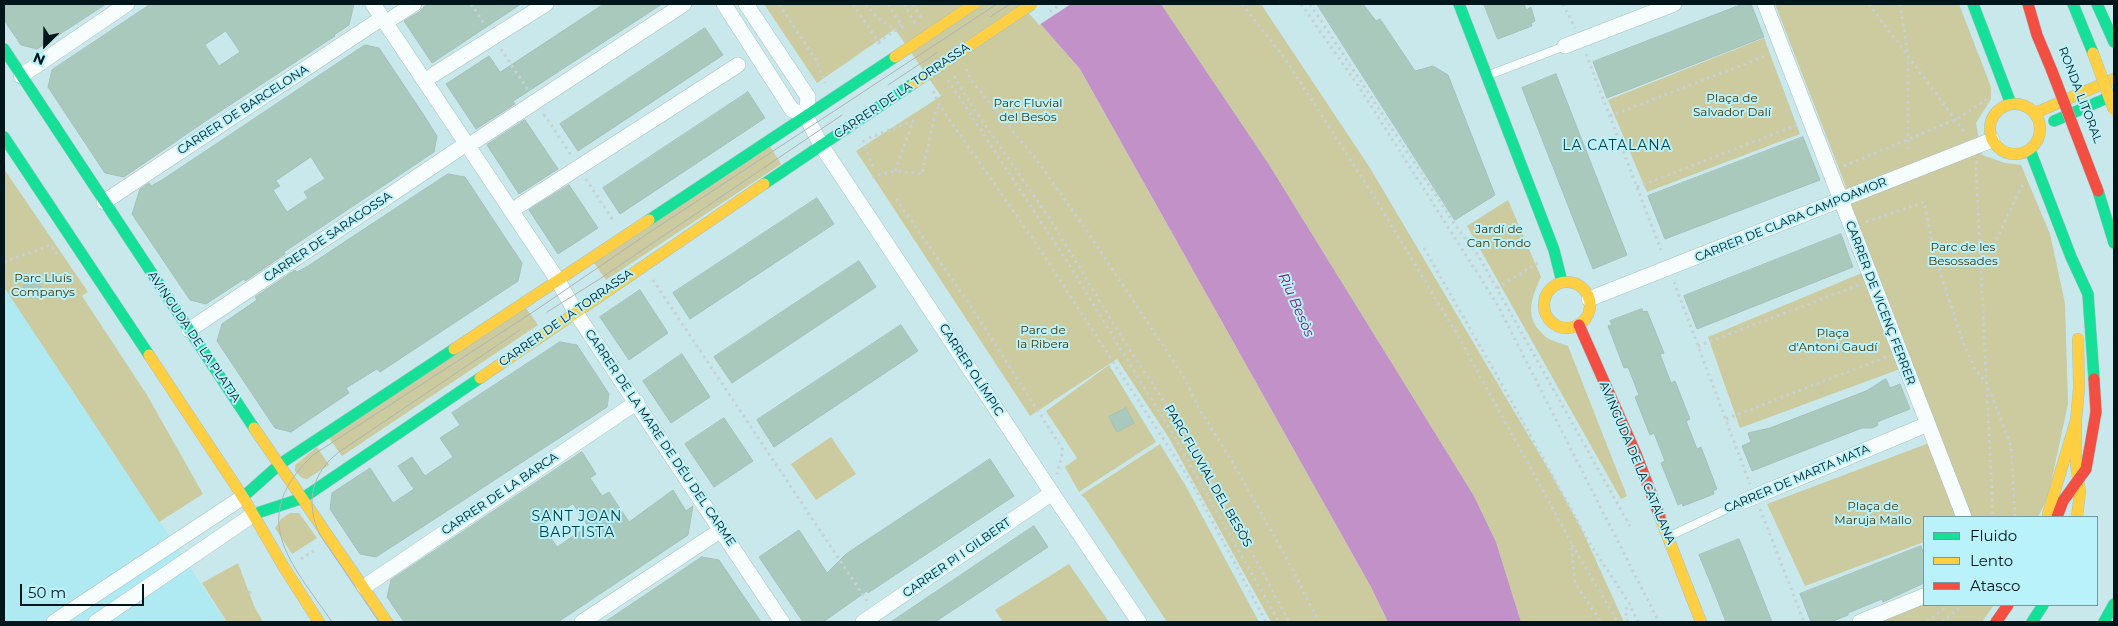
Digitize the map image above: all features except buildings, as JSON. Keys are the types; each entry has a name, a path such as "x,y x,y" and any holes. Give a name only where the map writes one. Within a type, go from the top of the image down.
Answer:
{"main road":[{"path":"243,496 280,464 974,4"},
{"name":"CARRER DE LA TORRASSA","path":"254,514 303,498 576,313 643,265 1032,4"},
{"path":"1459,4 1554,250 1562,282"},
{"path":"1973,4 2011,104"},
{"path":"2028,4 2037,35 2098,191 2114,243"},
{"path":"2073,4 2114,110"},
{"path":"2096,4 2114,42"},
{"name":"AVINGUDA DE LA PLATJA","path":"4,49 104,202 387,622"},
{"path":"2035,113 2114,79"},
{"name":"RONDA LITORAL","path":"2076,84 2090,120"},
{"path":"2041,128 2114,95"},
{"path":"2011,104 2023,105 2035,113 2041,128 2038,141 2030,150 2022,154 2012,155 2002,152 1992,140 1990,125 1993,116 1999,109 2011,104"},
{"path":"4,137 243,496 285,569 320,622"},
{"path":"2030,150 2071,256 2088,294 2096,412 2086,469 2063,502 2057,516"},
{"path":"2071,256 2075,293"},
{"path":"1562,282 1570,282 1582,288 1590,299 1588,314 1579,326 1571,328 1555,326 1545,314 1545,297 1555,285 1562,282"},
{"name":"AVINGUDA DE LA CATALANA","path":"1579,326 1636,454 1702,622"},
{"path":"2077,516 2080,492 2076,420 2079,388 2078,330"},
{"path":"2047,516 2076,420"},
{"name":"AVINGUDA DE LA CATALANA","path":"1693,622 1694,602"},
{"name":"AVINGUDA DE LA CATALANA","path":"1694,602 1714,622"},
{"path":"2104,622 2114,604"},
{"path":"1996,622 2007,606"},
{"path":"2032,622 2042,606"}],"street":[{"path":"21,76 127,4"},
{"name":"CARRER DE LA MARE DE DÉU DEL CARME","path":"373,4 388,17 472,142 576,313 782,622"},
{"name":"CARRER DE BARCELONA","path":"104,202 388,17 414,4"},
{"path":"433,75 546,4"},
{"name":"CARRER DE SARAGOSSA","path":"190,330 472,142 684,4"},
{"name":"CARRER OLÍMPIC","path":"724,4 792,110 806,116"},
{"name":"CARRER OLÍMPIC","path":"746,4 808,97 806,116 821,145 1140,622"},
{"path":"1565,46 1674,4"},
{"name":"CARRER DE VICENÇ FERRER","path":"1765,4 1964,516"},
{"path":"520,205 738,65"},
{"name":"CARRER DE CLARA CAMPOAMOR","path":"1590,299 1992,140"},
{"name":"CARRER DE LA BARCA","path":"364,587 637,402"},
{"name":"CARRER DE MARTA MATA","path":"1750,499 1928,424"},
{"name":"CARRER PI I GILBERT","path":"869,618 1052,493"},
{"path":"54,622 243,496"},
{"name":"CARRER DE LA TORRASSA","path":"96,622 254,514"},
{"path":"582,622 721,530"},
{"path":"1860,622 1923,596"}],"lane":[{"path":"1487,76 1565,46"},
{"name":"CARRER DE MARTA MATA","path":"1668,536 1750,499"}],"path":[{"path":"471,4 624,237"},
{"path":"779,4 816,60 824,81"},
{"path":"853,4 884,51"},
{"path":"866,4 878,18 896,30"},
{"path":"878,42 902,24 888,4"},
{"path":"904,4 917,26"},
{"path":"913,4 922,20"},
{"path":"1242,4 1286,60 1375,198 1457,334 1571,542 1618,622"},
{"path":"1300,4 1359,87 1497,304 1659,622"},
{"path":"1310,4 1456,226 1478,255 1630,526"},
{"path":"1563,4 1581,40 1661,250"},
{"path":"1869,4 1972,140 1978,156 1976,168 1993,516"},
{"path":"1900,4 1908,56 1908,153"},
{"path":"1610,116 1783,49"},
{"path":"963,63 971,80 1036,158 1185,379 1198,408 1233,463 1287,559 1319,622"},
{"name":"PARC FLUVIAL DEL BESÒS","path":"949,68 968,100 1050,220 1122,338 1183,430 1262,569 1289,622"},
{"name":"PARC FLUVIAL DEL BESÒS","path":"944,72 1070,266 1172,433 1279,622"},
{"path":"1838,168 1955,120 1995,95"},
{"path":"872,177 895,171 922,174 936,108 940,106 1037,245 1187,475 1266,622"},
{"path":"1637,187 1810,120"},
{"path":"873,166 863,140 913,121 895,171"},
{"path":"1981,270 2023,184"},
{"path":"896,199 970,305 1063,450 1056,478"},
{"path":"1851,227 1924,202 1934,252 1944,288 1963,342 1975,369 1987,384 2011,446 2015,516"},
{"path":"4,262 50,245 61,260"},
{"path":"1424,248 1589,542 1629,603 1638,622"},
{"path":"1497,288 1541,262"},
{"path":"643,265 869,618"},
{"path":"1698,346 1871,280"},
{"path":"1674,282 1726,419 1750,499 1804,622"},
{"path":"1726,419 1900,352"},
{"path":"1571,542 1575,583 1601,622"},
{"path":"293,564 317,548"},
{"path":"1628,622 1625,611 1629,603"},
{"path":"1927,622 1947,606"},
{"path":"1942,622 1962,606"}],"shaded area":[{"path":"4,284 226,622 4,622"}],"green space":[{"name":"Parc Fluvial del Besòs","path":"764,4 1023,4 1080,69 1371,587 1388,622 1271,622 1169,438 1117,359 1030,416 856,151 941,96 895,29 817,83"},
{"path":"1161,4 1261,4 1370,168 1553,477 1581,528 1624,622 1521,622 1496,542 1474,496 1268,163"},
{"name":"Parc de les Besossades","path":"1775,4 1959,4 1991,87 1991,99 1976,123 1982,155 2005,163 2021,165 2050,234 2065,303 2068,404 2048,497 2038,516 1971,516 1858,225 1843,179"},
{"name":"Plaça de Salvador Dalí","path":"1764,38 1800,134 1647,192 1608,100"},
{"path":"770,146 781,164 606,280 594,263"},
{"name":"Parc Lluís Companys","path":"4,169 88,292 82,296 147,395 203,494 159,522 4,287"},
{"name":"Jardí de Can Tondo","path":"1508,200 1541,277 1532,301 1531,308 1534,323 1546,337 1568,346 1627,496 1621,499 1467,226"},
{"name":"Plaça d'Antoni Gaudí","path":"1862,273 1900,369 1740,428 1708,337"},
{"path":"526,308 538,325 342,456 329,438"},
{"path":"1109,365 1156,442 1079,492 1065,467 1077,458 1046,411"},
{"path":"831,437 856,474 816,500 791,464"},
{"name":"Plaça de Maruja Mallo","path":"1929,443 1957,516 1923,516 1923,542 1805,586 1767,504"},
{"path":"1160,444 1187,488 1259,622 1167,622 1085,498 1081,495"},
{"path":"317,447 329,465 307,479 302,478 295,471 295,465"},
{"path":"290,513 299,513 317,538 292,554 275,528 281,519"},
{"path":"238,563 254,606 263,622 227,622 202,583"},
{"path":"1069,564 1109,622 1003,622 995,610"},
{"path":"1923,599 1923,606 1993,606 1982,622 1871,622"}],"water":[{"name":"Riu Besòs","path":"1023,4 1161,4 1268,163 1474,496 1496,542 1521,622 1388,622 1371,587 1080,69"}],"pier":[{"path":"1021,4 1071,4 1039,25"}],"tram line":[{"path":"332,622 290,560 282,540 279,520 282,500 293,478 313,455 536,310 650,232 997,4"},
{"path":"990,17 1010,4"},
{"path":"888,85 938,52"},
{"path":"547,312 598,280 842,115"},
{"path":"379,622 320,535 315,523 312,501 317,479 322,469 339,452 520,330"}],"traffic: fast":[{"path":"1459,4 1554,250 1562,282"},
{"path":"1973,4 2011,104"},
{"path":"2073,4 2093,53"},
{"path":"2097,4 2114,42"},
{"path":"4,49 254,428"},
{"path":"649,220 895,57"},
{"path":"764,184 914,83"},
{"path":"2054,121 2114,95"},
{"path":"4,137 149,355"},
{"path":"2030,150 2071,257 2088,294 2094,379"},
{"path":"2098,191 2114,243"},
{"path":"243,497 280,464 454,349"},
{"path":"254,514 303,498 480,378"},
{"path":"2104,622 2114,604"},
{"path":"2032,622 2042,606"}],"traffic: slow":[{"path":"895,57 974,4"},
{"path":"914,83 1032,4"},
{"path":"2093,53 2114,110"},
{"path":"2035,113 2114,79"},
{"path":"2010,104 2020,104 2033,111 2040,124 2040,129 2040,134 2033,147 2020,154 2010,154 2001,150 1994,143 1990,134 1990,124 1994,115 2001,108 2010,104"},
{"path":"480,378 764,184"},
{"path":"454,349 649,220"},
{"path":"1562,282 1572,282 1586,292 1590,305 1586,318 1580,324 1572,328 1562,328 1548,318 1544,310 1544,300 1554,286 1562,282"},
{"path":"2048,514 2076,420 2079,388 2078,339"},
{"path":"149,355 243,497 285,569 319,622"},
{"path":"2076,420 2076,464 2080,492 2077,516"},
{"path":"254,428 387,622"},
{"path":"1660,517 1701,622"}],"traffic: jam":[{"path":"2028,4 2037,35 2052,71"},
{"path":"2052,71 2098,191"},
{"path":"1579,325 1636,454 1660,517"},
{"path":"2057,516 2063,501 2086,469 2096,412 2094,379"},
{"path":"1996,622 2007,606"}],"district":[{"name":"LA CATALANA","path":"1617,146"},
{"name":"SANT JOAN BAPTISTA","path":"577,526"}],"park label":[{"name":"Parc de la Ribera","path":"1043,337"}]}
